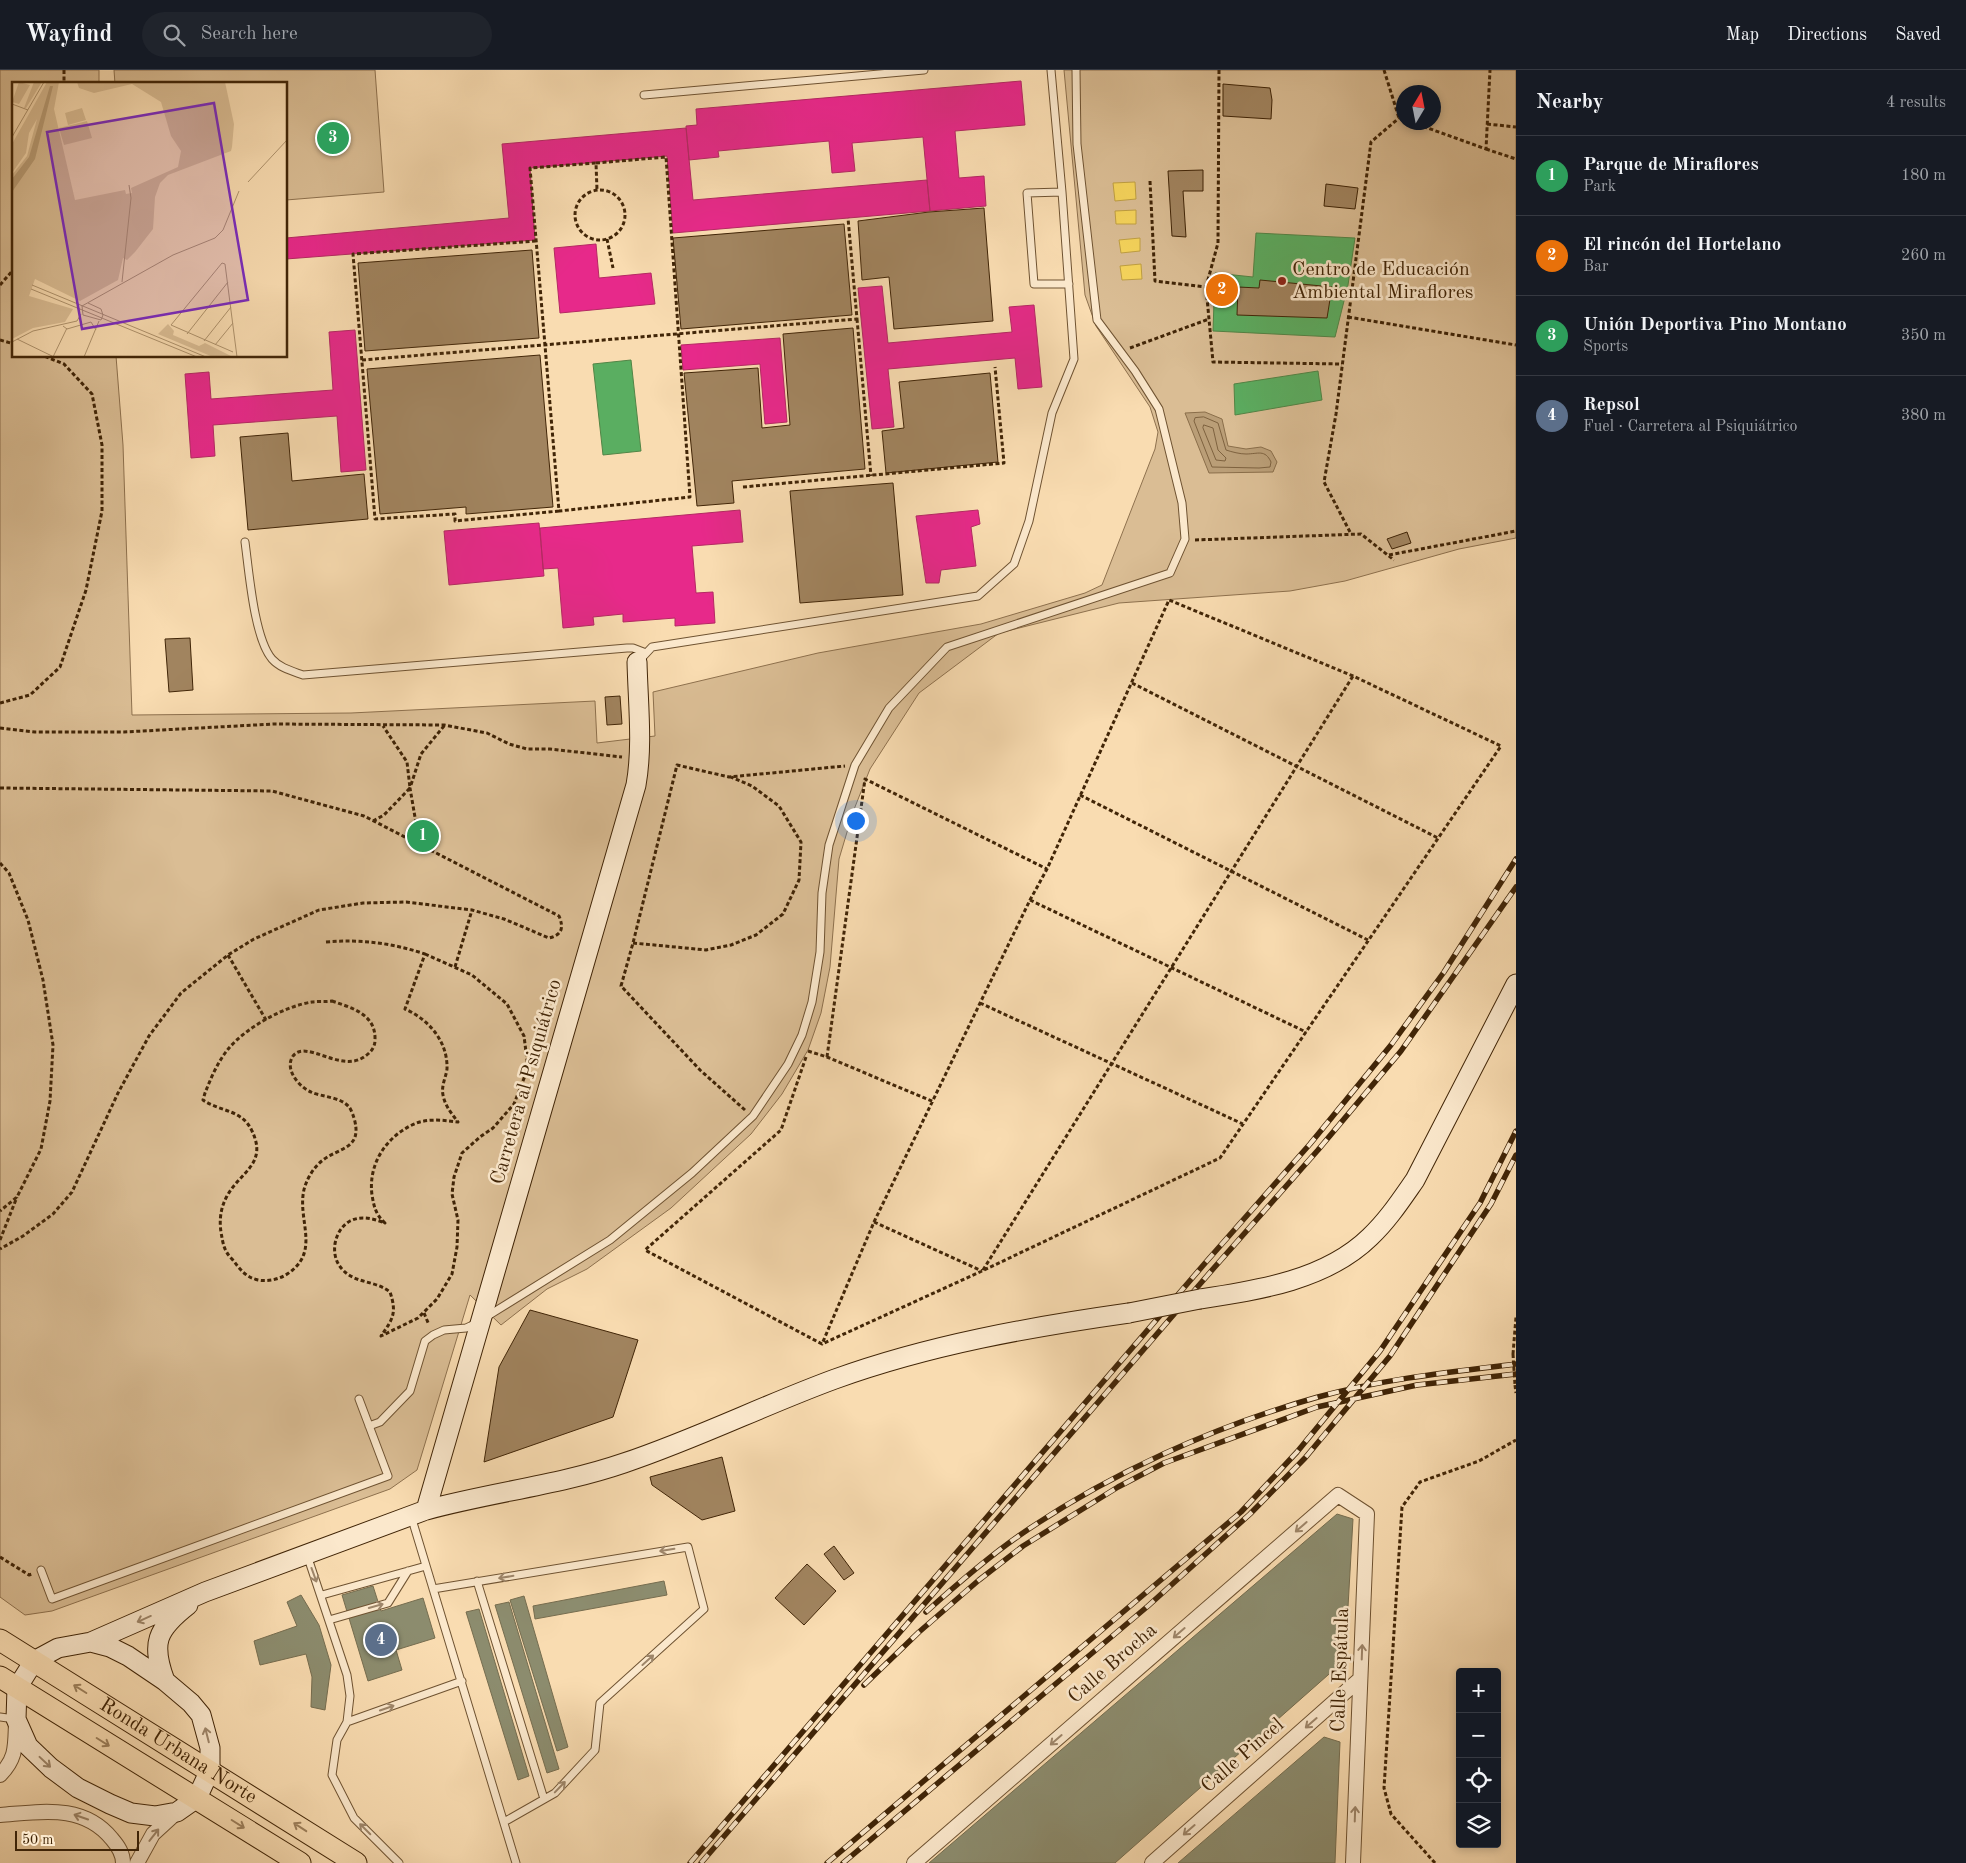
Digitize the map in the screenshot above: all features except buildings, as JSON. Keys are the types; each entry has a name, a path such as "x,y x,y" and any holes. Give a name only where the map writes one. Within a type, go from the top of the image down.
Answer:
{"main road":[{"name":"Ronda Urbana Norte","path":"0,1640 356,1863"},
{"name":"Ronda Urbana Norte","path":"9,1683 300,1863"}],"street":[{"name":"Carretera al Psiquiátrico","path":"419,1513 482,1319 636,785 641,760 638,742 642,658"},
{"path":"0,1775 10,1765 15,1752 8,1718 9,1683 34,1661 58,1648 90,1642 204,1592 419,1513 455,1502 572,1478 623,1464 828,1382 917,1354 1004,1334 1129,1313 1274,1284 1320,1270 1369,1238 1397,1207 1415,1180 1516,984"},
{"name":"Calle Espátula","path":"1338,1495 1367,1514 1353,1863"},
{"name":"Calle Brocha","path":"914,1863 1338,1495"},
{"path":"166,1681 157,1660 157,1647 161,1633 176,1615 204,1592"},
{"path":"90,1642 110,1647 128,1656 166,1681 191,1703 200,1715 210,1748 210,1770 197,1798 177,1812 153,1834 137,1863"},
{"name":"Calle Pincel","path":"1152,1863 1360,1679"},
{"path":"8,1718 28,1746 51,1768 78,1788 131,1813 155,1816 177,1812"},
{"path":"0,1815 46,1812 68,1813 86,1818 103,1828 118,1847 123,1857 123,1863"}],"lane":[{"path":"644,95 924,70"},
{"path":"245,542 259,628 266,650 273,660 286,669 303,674 627,648 633,648 642,658 652,647 978,596 1014,564 1029,522 1052,413 1074,359 1051,70"},
{"path":"369,1426 380,1422 410,1391 425,1340 444,1330 466,1328 610,1240 692,1173 753,1116 788,1064 802,1035 812,1002 820,952 822,894 829,845 855,765 889,708 947,647 1170,573 1185,539 1182,503 1159,409 1135,371 1097,320 1077,144 1076,70"},
{"path":"1062,192 1027,194 1034,284 1069,284"},
{"path":"41,1570 52,1599 388,1476 359,1399"},
{"path":"419,1513 426,1566 516,1863"},
{"path":"433,1589 688,1547 704,1609 600,1703 595,1750 555,1792 504,1822"},
{"path":"307,1555 348,1676 350,1696 347,1722 337,1740 332,1775 354,1818 399,1863"},
{"path":"322,1595 426,1566"},
{"path":"329,1620 388,1603 408,1571"},
{"path":"477,1581 544,1799"},
{"path":"347,1722 462,1682"}],"path":[{"path":"1219,70 1218,243 1206,287 1213,362 1342,364"},
{"path":"1384,70 1396,108"},
{"path":"1486,149 1490,70"},
{"path":"1350,532 1324,482 1342,364 1371,142 1396,121"},
{"path":"1487,124 1516,127"},
{"path":"1433,130 1516,159"},
{"path":"536,240 353,254 375,519 455,514 455,521 559,511 690,498 666,157 530,168 559,511"},
{"path":"596,163 597,190"},
{"path":"1150,181 1155,281 1206,287"},
{"path":"597,190 612,193 618,197 625,210 625,218 620,231 607,239 593,239 587,236 582,232 576,220 576,206 580,200 590,192 597,190"},
{"path":"848,218 871,476"},
{"path":"607,239 613,268"},
{"path":"0,284 12,271"},
{"path":"1348,317 1516,345"},
{"path":"362,360 857,319"},
{"path":"1120,352 1209,319"},
{"path":"0,704 30,694 60,667 86,590 102,511 102,445 92,394 64,364 49,358"},
{"path":"743,487 1004,463 995,367"},
{"path":"1388,555 1516,531"},
{"path":"1194,540 1361,534 1394,560"},
{"path":"1169,600 1353,676 1501,746 1220,1158 982,1271 822,1344 874,1222 1047,868 1169,600"},
{"path":"982,1271 1353,676"},
{"path":"1132,683 1438,838"},
{"path":"0,728 36,732 115,732 274,724 444,725 486,733 528,749 550,749 625,757"},
{"path":"383,725 407,762 418,829 427,848"},
{"path":"373,821 384,815 410,788 421,754 444,725"},
{"path":"633,943 706,950 731,945 756,935 783,914 799,880 801,842 779,806 752,786 729,777 677,765 621,986 700,1070 753,1116"},
{"path":"729,777 855,765"},
{"path":"827,1057 866,780 1047,868"},
{"path":"0,788 272,791 364,816 560,916 563,925 557,937 549,938 504,919 472,910 406,902 363,903 319,910 254,939 228,955 181,993 150,1036 118,1093 72,1192 53,1214 23,1236 0,1249"},
{"path":"1080,795 1368,940"},
{"path":"0,863 9,873 28,920 43,980 53,1045 50,1101 41,1149 17,1197 0,1240"},
{"path":"1030,900 1306,1032"},
{"path":"454,967 472,910"},
{"path":"326,942 355,940 390,944 425,954 472,974 507,1004 524,1036 528,1068 514,1104 493,1128 462,1153 454,1177 452,1194 458,1220 457,1247 452,1274 437,1299 418,1318 381,1336 393,1316 395,1308 390,1292 378,1284 356,1280 346,1274 335,1258 335,1249 338,1234 350,1221 368,1218 385,1223 376,1212 371,1187 375,1166 381,1152 390,1140 412,1124 438,1120 458,1122 449,1110 443,1097 442,1090 447,1068 442,1046 429,1024 418,1015 405,1009 425,954"},
{"path":"228,955 266,1020"},
{"path":"312,1002 332,1002 352,1008 366,1016 373,1024 375,1038 375,1044 371,1051 355,1062 332,1059 308,1050 299,1051 290,1063 290,1070 297,1080 310,1091 341,1101 350,1107 355,1128 354,1138 349,1146 322,1161 306,1182 302,1203 306,1244 303,1257 297,1266 275,1280 260,1280 246,1276 224,1251 219,1223 222,1208 228,1194 252,1167 256,1156 257,1144 252,1130 245,1120 231,1111 216,1108 204,1100 211,1079 228,1049 243,1034 266,1020 291,1008 312,1002"},
{"path":"980,1003 1243,1124"},
{"path":"822,1344 645,1250 781,1130 808,1050 934,1102"},
{"path":"0,1211 17,1197"},
{"path":"874,1222 982,1271"},
{"path":"1516,1317 1513,1354 1516,1393"},
{"path":"1435,1863 1391,1814 1384,1788 1402,1507 1420,1482 1479,1461 1516,1440"},
{"path":"0,1557 29,1575 41,1570"}],"shaded area":[{"path":"0,70 99,70 99,82 12,82 12,358 116,358 123,445 132,715 351,713 595,701 597,743 655,736 653,692 818,653 981,624 1085,593 1102,585 1155,449 1158,432 1150,407 1096,326 1085,295 1064,70 1516,70 1516,538 1459,549 1345,581 1290,591 1119,603 999,633 919,693 870,769 853,812 839,859 830,967 821,1013 808,1050 782,1094 751,1134 671,1208 587,1269 547,1289 501,1325 470,1295 417,1470 390,1489 52,1611 25,1615 0,1597"},
{"path":"114,70 375,70 384,192 288,200 288,82 115,82"}],"water":[{"path":"1205,412 1222,419 1228,446 1246,449 1261,447 1271,451 1277,462 1273,472 1209,473 1185,413"}],"railway":[{"path":"690,1863 1206,1262 1310,1144 1391,1045 1444,972 1516,859"},
{"path":"701,1863 1213,1269 1318,1150 1401,1051 1516,887"},
{"path":"827,1863 1241,1512 1297,1452 1380,1351 1480,1203 1516,1131"},
{"path":"843,1863 1148,1606 1250,1514 1305,1458 1390,1356 1491,1204 1516,1155"},
{"path":"926,1612 996,1553 1054,1513 1126,1472 1202,1437 1279,1409 1367,1385 1516,1364"},
{"path":"864,1685 919,1632 979,1580 1023,1546 1118,1487 1164,1463 1317,1407 1417,1385 1516,1374"}],"place":[{"name":"Unión Deportiva Pino Montano","path":"333,138"},
{"name":"Centro de Educación Ambiental Miraflores","path":"1282,281"},
{"name":"El rincón del Hortelano","path":"1222,290"},
{"name":"Parque de Miraflores","path":"423,836"},
{"name":"Repsol","path":"381,1640"}]}
